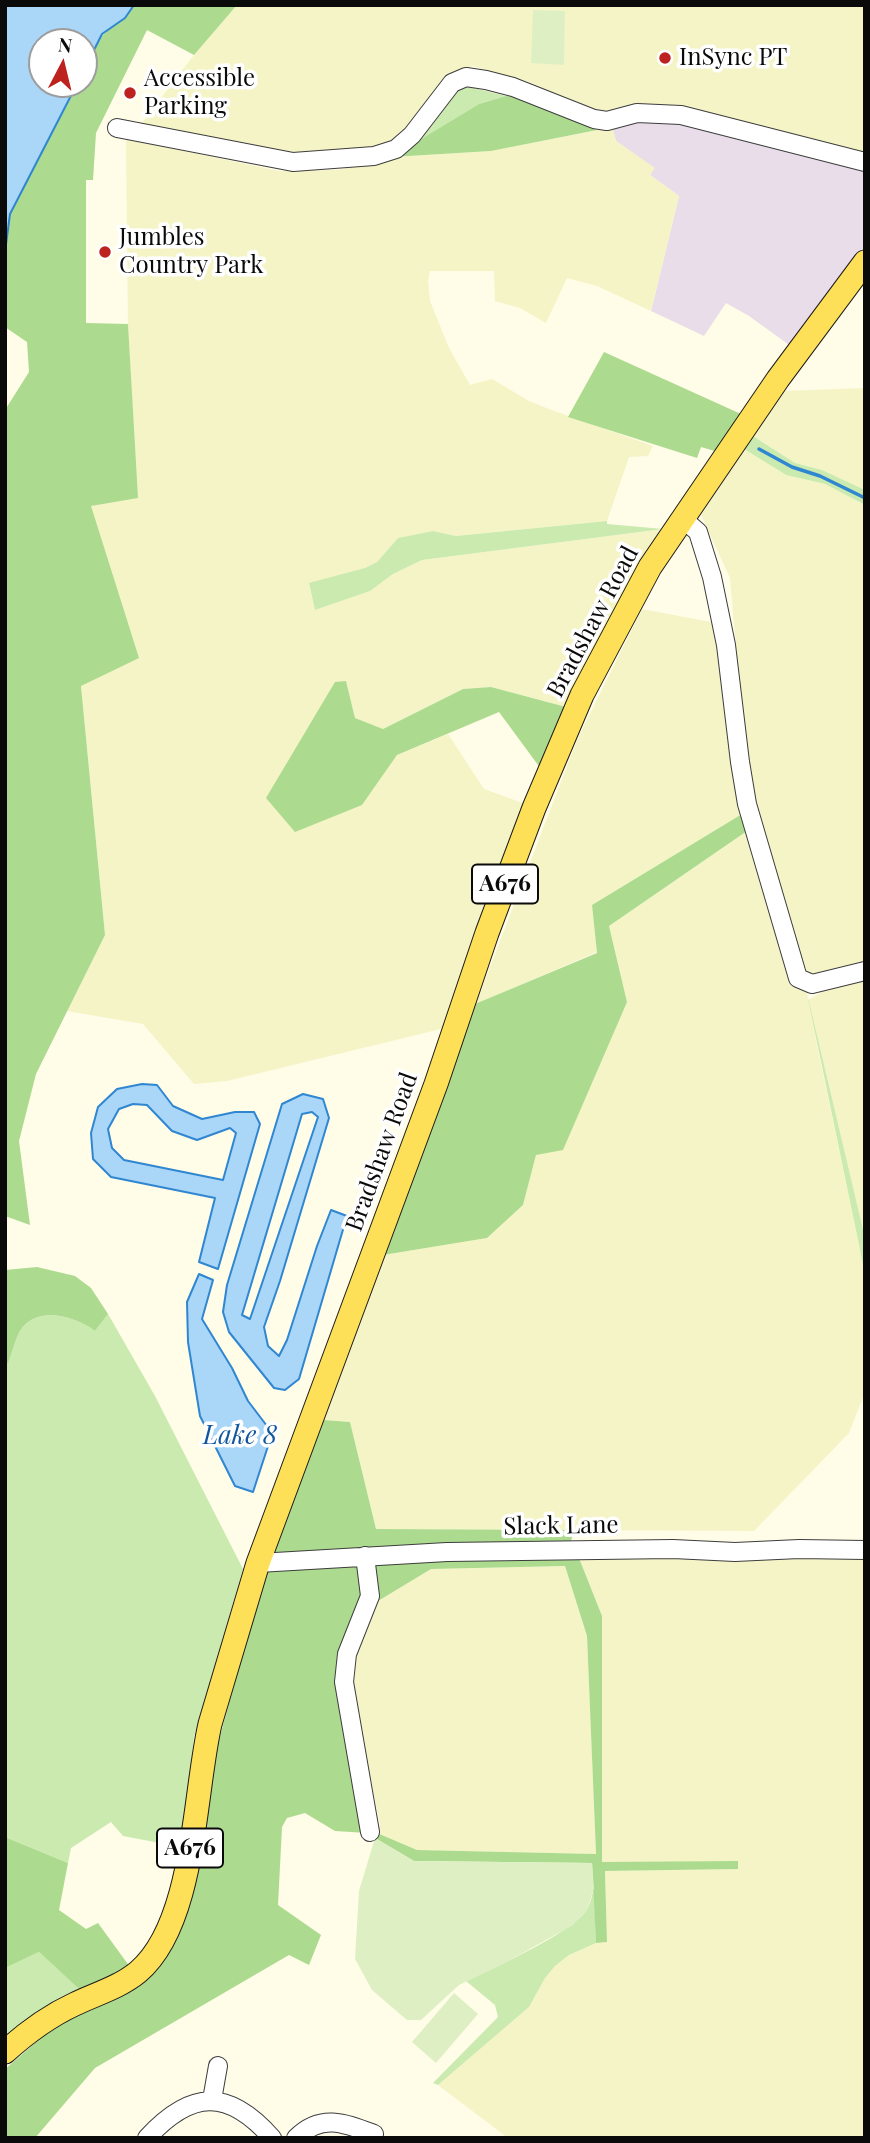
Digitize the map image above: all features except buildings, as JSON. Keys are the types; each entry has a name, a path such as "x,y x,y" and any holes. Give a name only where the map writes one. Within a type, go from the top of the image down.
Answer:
{"main road":[{"name":"Bradshaw Road","path":"5,2052 47,2019 137,1973 159,1946 181,1890 193,1836 207,1736 258,1563 436,1084 487,933 534,808 582,695 650,567 778,379 865,262"}],"street":[{"path":"117,128 293,162 374,156 396,149 412,135 452,83 466,77 513,88 594,119 607,121 636,113 681,114 865,162"},
{"path":"682,518 698,532 712,577 726,645 747,804 798,978 812,984 865,971"},
{"name":"Slack Lane","path":"258,1563 447,1552 865,1550"},
{"path":"365,1556 370,1596 347,1654 344,1682 370,1832"},
{"path":"212,2100 219,2065"},
{"path":"147,2138 180,2109 192,2103 212,2100 248,2115 272,2138"},
{"path":"296,2138 305,2128 320,2123 340,2123 368,2134"}],"shaded area":[{"path":"637,119 661,119 865,168 865,247 792,347 726,303 704,336 651,311 679,196 650,175 654,168 616,141 612,127"}],"green space":[{"path":"134,5 237,5 194,55 147,30 96,133 93,180 86,180 86,323 128,324 138,498 91,506 139,658 81,686 105,935 36,1074 19,1141 30,1225 5,1216 5,410 29,372 27,342 5,327 5,252 10,214 70,98 98,98 98,43"},
{"path":"237,5 865,5 865,156 763,129 596,113 567,103 553,93 528,82 473,66 441,81 402,135 382,147 301,156 139,127 194,55"},
{"path":"533,10 565,11 564,65 531,63"},
{"path":"462,85 506,96 479,104 402,152 450,93"},
{"path":"506,96 523,97 597,130 491,151 392,157 479,104"},
{"path":"612,127 616,141 655,168 650,175 679,196 651,311 597,286 567,278 546,323 520,308 495,301 494,271 430,271 428,281 430,301 449,348 470,385 492,379 529,401 653,446 648,456 629,457 607,521 456,536 433,531 398,538 377,562 309,584 315,610 370,591 393,574 422,560 663,529 566,707 491,687 463,689 383,729 355,718 346,682 362,805 397,755 448,734 484,789 528,805 445,1028 227,1081 194,1084 143,1024 67,1011 105,935 81,685 91,505 137,498 128,324 126,139 279,171 338,170 392,157 491,151"},
{"path":"604,352 741,414 718,452 701,447 697,458 568,417"},
{"path":"865,388 865,490 822,470 795,463 753,436 785,391"},
{"path":"753,436 795,463 822,470 865,490 865,505 825,484 786,475 744,449"},
{"path":"744,449 786,475 825,484 865,505 865,965 814,978 801,973 753,800 745,752 730,578 701,515"},
{"path":"607,521 607,524 663,529 422,560 393,574 370,591 315,610 309,583 365,568 377,562 398,538 433,531 456,536"},
{"path":"642,609 716,623 724,709 742,814 592,905 597,952 476,1004 577,740"},
{"path":"346,681 355,718 383,729 463,689 491,687 566,707 541,769 499,712 397,755 362,805 295,832 266,798 335,682"},
{"path":"742,814 747,831 609,926 627,1002 563,1150 536,1155 523,1205 487,1238 383,1255 475,1004 597,953 592,905"},
{"path":"747,831 808,1000 841,982 865,975 865,1238 813,1026 865,1274 865,1392 849,1433 754,1531 376,1529 350,1422 324,1420 383,1255 487,1238 523,1205 536,1155 627,1002 609,926"},
{"path":"806,989 865,1238 865,1274"},
{"path":"37,1267 75,1276 91,1288 108,1314 95,1331 67,1318 36,1318 20,1331 8,1363 5,1362 5,1270"},
{"path":"108,1314 155,1396 243,1569 194,1737 181,1847 123,1836 111,1822 71,1848 68,1863 5,1837 5,1362 8,1362 20,1331 36,1318 67,1318 95,1331"},
{"path":"324,1420 350,1422 376,1529 574,1530 568,1553 577,1553 602,1616 602,1862 738,1861 738,1869 605,1871 607,1942 596,1943 592,1863 414,1861 375,1838 377,1833 417,1850 596,1854 587,1636 565,1566 431,1569 360,1612 343,1652 367,1833 335,1831 305,1813 287,1818 282,1827 278,1905 321,1935 309,1965 289,1955 95,2068 35,2138 5,2138 5,2069 56,2025 143,1979 217,1747 270,1555"},
{"path":"577,1553 865,1554 865,2138 508,2138 438,2085 529,2007 555,1966 569,1955 596,1943 607,1942 605,1871 738,1869 737,1861 602,1863 602,1616"},
{"path":"565,1566 587,1636 596,1854 417,1850 377,1833 380,1825 352,1685 353,1662 377,1602 431,1569"},
{"path":"5,1837 68,1863 59,1910 86,1929 98,1923 130,1967 80,1990 39,1952 5,1968"},
{"path":"375,1838 414,1861 592,1863 594,1888 587,1910 573,1925 459,1985 421,2020 407,2020 372,1990 355,1959 359,1891"},
{"path":"594,1888 596,1943 569,1955 555,1966 529,2007 438,2085 433,2083 498,2017 495,2005 466,1981 532,1949 567,1928 587,1909"},
{"path":"39,1952 80,1990 41,2010 5,2037 5,1968"},
{"path":"454,1993 478,2014 436,2063 412,2042"}],"water":[{"path":"5,5 134,5 125,18 102,34 98,42 98,28 28,28 28,98 70,98 10,214 5,252"},
{"path":"142,1084 157,1085 173,1106 202,1119 235,1112 254,1112 260,1124 218,1269 199,1262 215,1198 111,1177 93,1159 91,1133 98,1107 117,1089","holes":["133,1104 147,1105 172,1131 197,1140 230,1128 236,1133 223,1180 124,1160 112,1148 108,1129 119,1109"]},
{"path":"303,1094 323,1099 329,1118 264,1327 268,1346 279,1356 287,1340 331,1210 347,1216 299,1379 285,1390 274,1388 229,1332 223,1312 227,1285 282,1104","holes":["312,1112 318,1117 250,1319 242,1315 302,1114"]},
{"name":"Lake 8","path":"199,1274 213,1280 202,1319 232,1368 248,1401 267,1426 270,1440 253,1492 235,1486 200,1416 188,1342 187,1302"}],"waterway":[{"path":"759,449 792,467 820,476 865,498"}],"place":[{"name":"InSync PT","path":"665,58"},
{"name":"Accessible Parking","path":"130,93"},
{"name":"Jumbles Country Park","path":"105,252"}]}
